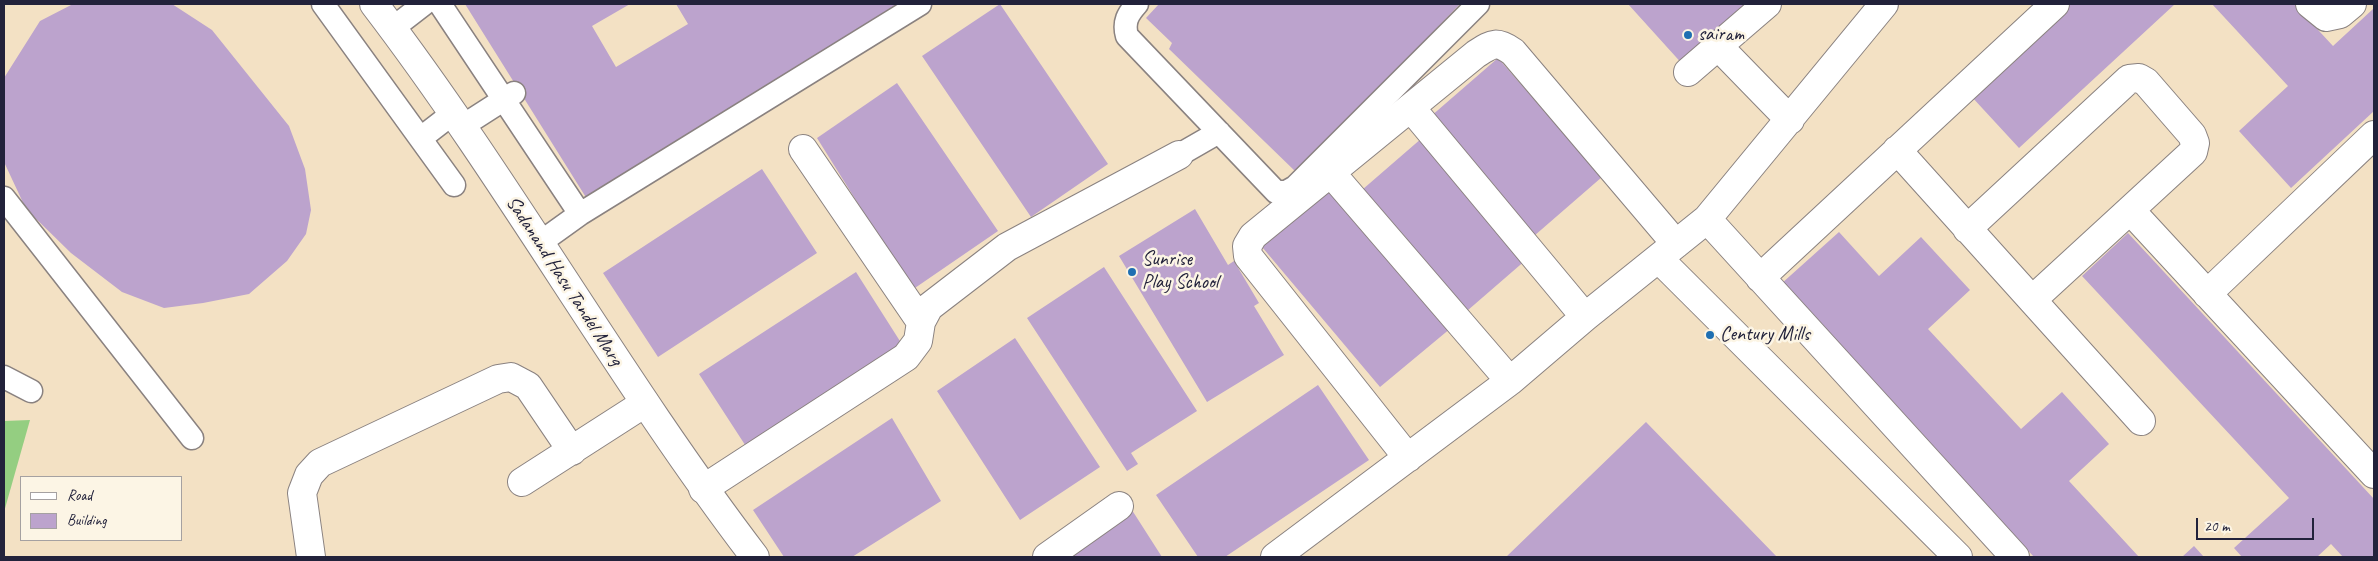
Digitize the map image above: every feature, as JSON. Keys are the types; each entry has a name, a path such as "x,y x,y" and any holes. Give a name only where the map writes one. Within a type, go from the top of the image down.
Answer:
{"street":[{"name":"Sadanand Hasu Tandel Marg","path":"374,4 393,28 540,242 703,489 755,557"},
{"path":"1688,72 1767,4"},
{"path":"1275,557 1510,382 1584,317 1707,219 1884,4"},
{"path":"1760,278 2055,4"},
{"path":"2310,4 2326,17 2340,14 2352,4"},
{"path":"1408,458 1248,256 1247,246 1253,236 1476,54 1492,44 1503,45 1513,52 1668,251 1958,557"},
{"path":"1718,46 1790,120"},
{"path":"1967,229 2129,79 2139,78 2146,82 2192,135 2195,143 2192,152 2032,300"},
{"path":"1411,108 1584,317"},
{"path":"2207,294 2374,135"},
{"path":"803,149 920,322"},
{"path":"1897,150 2141,422"},
{"path":"703,489 906,357 918,340 920,322 930,307 1007,248 1179,155"},
{"path":"1331,173 1510,382"},
{"path":"2130,210 2374,474"},
{"path":"1707,219 2015,557"},
{"path":"311,557 302,493 309,475 320,463 498,379 511,377 528,386 572,451"},
{"path":"522,482 645,403"},
{"path":"1047,557 1119,506"}],"lane":[{"path":"323,4 454,185"},
{"path":"393,28 424,4"},
{"path":"440,4 508,96 580,214"},
{"path":"540,242 580,214 920,4"},
{"path":"1137,4 1128,14 1124,25 1127,36 1276,192 1286,192 1295,187 1478,4"},
{"path":"421,138 508,96"},
{"path":"1179,155 1219,132"},
{"path":"4,198 192,438"},
{"path":"4,377 31,391"}],"green space":[{"path":"30,420 4,512 4,421"}],"building":[{"path":"73,4 172,4 212,30 289,126 305,169 311,210 306,234 287,261 249,294 164,308 122,292 71,253 26,209 4,162 4,78 40,21"},
{"path":"465,4 630,4 592,26 616,67 688,24 676,4 900,4 587,199"},
{"path":"1000,4 1108,164 1031,217 922,56"},
{"path":"1159,4 1460,4 1297,173 1169,49 1172,43 1146,18"},
{"name":"sairam","path":"1628,4 1755,4 1685,67"},
{"path":"2071,4 2175,4 2019,148 1971,96"},
{"path":"2212,4 2294,4 2333,46 2373,9 2374,11 2374,111 2291,188 2239,131 2288,86"},
{"path":"1498,58 1602,177 1534,236 1430,117"},
{"path":"897,83 998,231 912,290 817,138"},
{"path":"1422,138 1527,259 1460,317 1355,196"},
{"path":"762,169 817,253 658,357 603,273"},
{"path":"1329,181 1451,328 1380,387 1257,241"},
{"path":"1195,209 1228,265 1234,261 1259,303 1254,306 1284,355 1207,402 1119,256"},
{"path":"1839,232 1879,276 1921,237 1970,290 1928,329 2021,429 2062,392 2109,444 2069,481 2139,557 2034,557 1781,284"},
{"path":"2128,233 2374,499 2374,557 2343,557 2331,544 2317,557 2242,557 2234,548 2289,498 2082,276"},
{"path":"1104,267 1197,411 1131,453 1138,464 1127,471 1027,318"},
{"path":"856,272 905,349 749,451 699,374"},
{"path":"1015,338 1100,467 1020,520 937,391"},
{"path":"1318,385 1369,460 1225,557 1198,557 1156,495"},
{"path":"892,418 941,501 852,557 784,557 753,510"},
{"path":"1646,422 1777,557 1506,557"},
{"path":"1130,507 1162,557 1058,557"},
{"path":"2194,546 2204,557 2182,557"}],"place":[{"name":"sairam","path":"1688,35"},
{"name":"Sunrise Play School","path":"1132,272"},
{"name":"Century Mills","path":"1710,335"}]}
